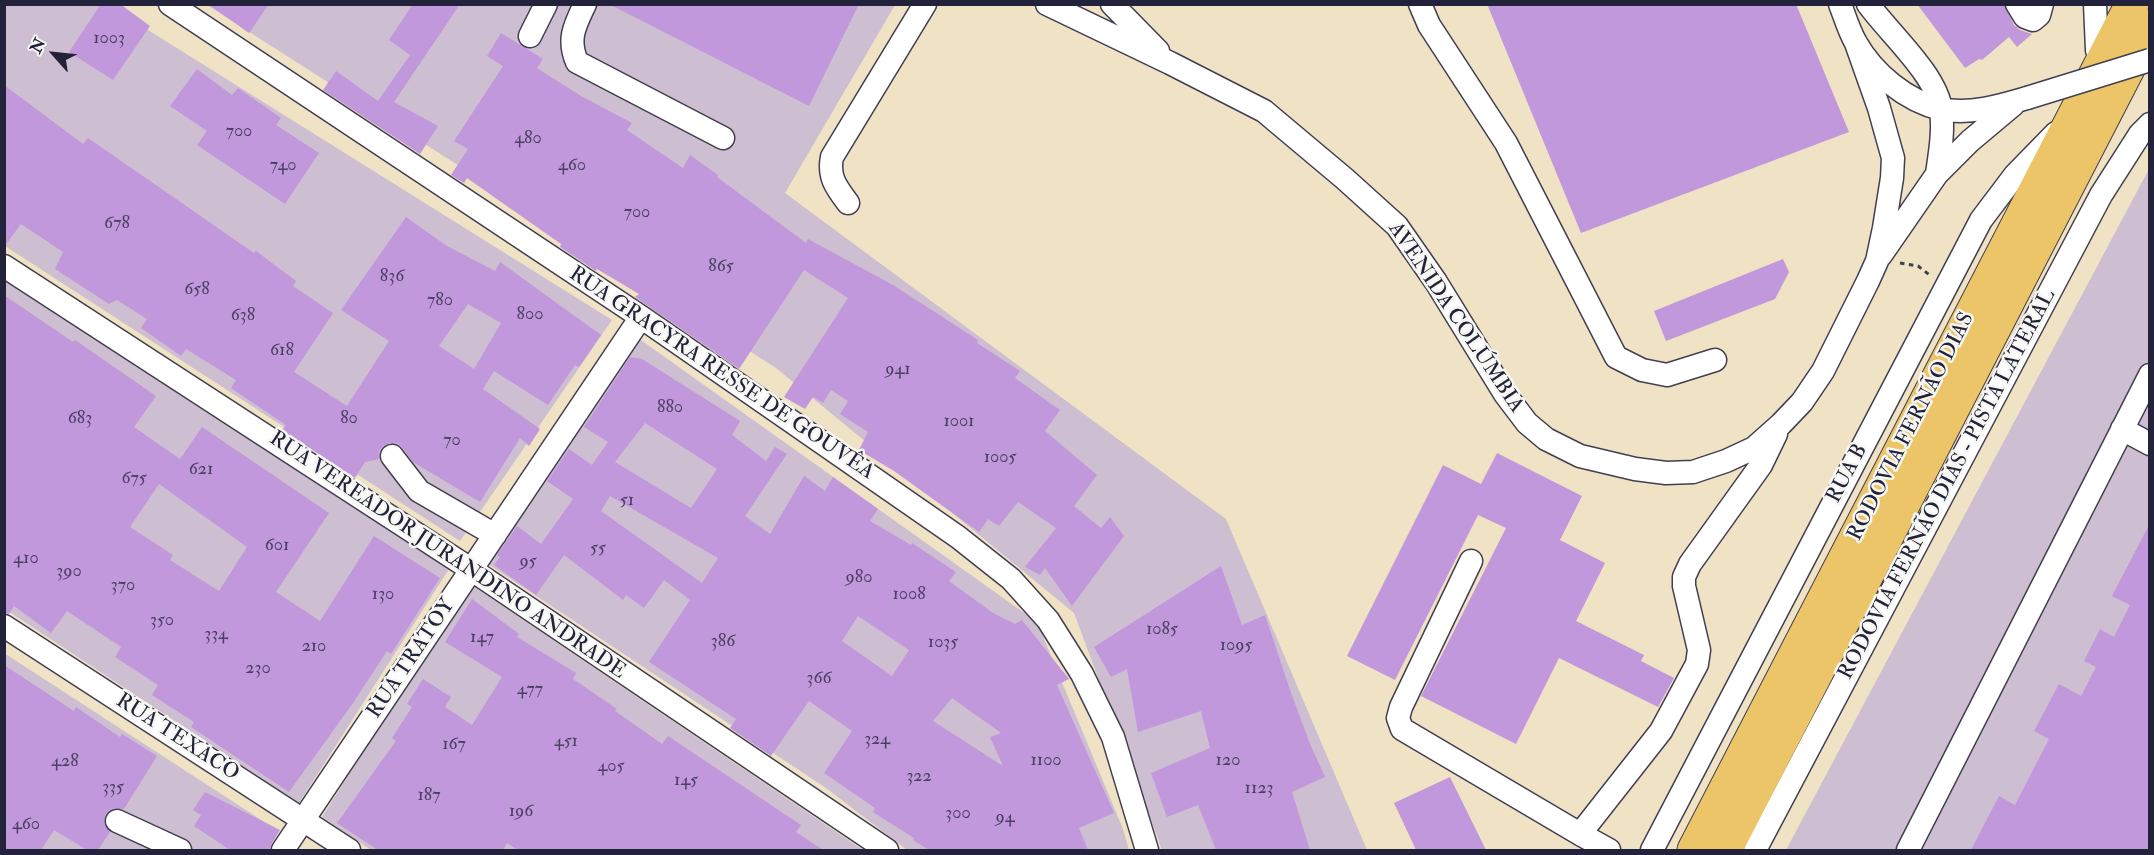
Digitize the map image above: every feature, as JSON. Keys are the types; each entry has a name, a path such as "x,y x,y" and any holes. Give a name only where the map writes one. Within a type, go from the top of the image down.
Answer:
{"highway":[{"name":"RODOVIA FERNÃO DIAS","path":"1694,850 2132,4"},
{"name":"RODOVIA FERNÃO DIAS","path":"1725,850 2150,26"},
{"path":"1742,850 1785,747 1788,726"}],"street":[{"name":"RUA GRACYRA RESSE DE GOUVÊA","path":"170,4 641,317 958,537 1011,579 1048,620 1082,674 1113,737 1147,850"},
{"path":"530,36 546,4"},
{"path":"585,4 575,24 571,49 577,62 723,138"},
{"path":"848,203 832,180 830,168 832,157 925,4"},
{"name":"AVENIDA COLÚMBIA","path":"1047,4 1264,111 1397,226 1436,282 1505,394 1527,423 1561,448 1580,456 1635,470 1666,473 1693,471 1726,461 1754,448 1780,424 1802,402 1823,371 1937,174 1970,141 2023,100"},
{"path":"1112,4 1170,63"},
{"path":"1420,4 1429,25 1506,143 1616,357 1642,370 1666,375 1715,360"},
{"path":"1840,4 1856,43 1877,72 1900,90 1941,109 1969,111 2023,100 2150,60"},
{"path":"1868,4 1881,23 1926,74 1935,91 1941,109 1937,174"},
{"path":"2017,4 2025,17 2033,20 2038,15 2042,4"},
{"path":"2095,4 2097,50"},
{"path":"2072,118 2116,4"},
{"name":"AVENIDA COLÚMBIA","path":"1856,43 1879,108 1893,158 1888,262"},
{"name":"RUA B","path":"1652,850 1981,220 2015,175 2072,118"},
{"name":"RODOVIA FERNÃO DIAS - PISTA LATERAL","path":"1755,850 2101,195 2140,134 2150,124"},
{"name":"RUA VEREADOR JURANDINO ANDRADE","path":"4,266 472,570 887,850"},
{"name":"RUA TRATOY","path":"283,850 641,317"},
{"path":"1908,850 2150,375"},
{"path":"1580,834 1661,731 1697,664 1699,650 1684,586 1684,577 1690,564 1761,465 1780,424"},
{"path":"2122,429 2150,444"},
{"path":"392,456 419,491 495,535"},
{"path":"1471,561 1401,706 1398,718 1402,729 1609,850"},
{"name":"RUA TEXACO","path":"4,626 349,850"},
{"path":"117,821 180,850"}],"path":[{"path":"1888,262 1918,266 1927,271 1936,285 1934,310"}],"shaded area":[{"path":"4,5 108,5 612,320 460,541 5,246"},
{"path":"207,5 895,5 785,193 1226,519 1367,850 1162,850 1074,613 776,368"},
{"path":"2149,169 2149,850 1786,850"},
{"path":"4,278 449,569 299,803 5,609"},
{"path":"638,338 1037,622 1123,829 1129,850 907,850 826,788 485,562"},
{"path":"470,584 863,850 371,850 322,817"},
{"path":"4,653 269,825 253,850 5,850"}],"building":[{"path":"101,4 120,4 150,26 113,80 69,52"},
{"path":"208,4 269,4 249,33"},
{"path":"413,4 460,4 394,102 438,126 420,154 323,90 336,71 378,101 410,55 389,40"},
{"path":"609,4 859,4 809,106"},
{"path":"1487,4 1796,4 1849,132 1581,233"},
{"path":"1917,4 2004,4 2014,25 2032,34 2017,47 2009,37 1982,60 1979,59 1965,68"},
{"path":"501,33 543,59 537,68 581,96 632,123 627,130 683,168 690,155 806,243 808,239 893,285 978,340 977,343 1020,371 1015,378 1060,410 1045,431 1097,475 1074,506 1101,528 1110,517 1124,536 1072,606 1045,568 1040,575 1025,567 1056,528 1018,502 999,526 988,519 979,532 894,471 859,450 868,432 840,414 848,401 831,390 823,403 813,397 805,409 784,397 848,298 804,270 739,369 635,297 639,294 597,269 596,271 560,247 561,244 467,178 464,183 451,175 468,149 454,141 503,66 487,56"},
{"path":"197,69 232,95 238,88 281,118 276,125 319,153 285,204 197,145 207,131 170,106"},
{"path":"4,85 83,144 88,138 254,253 256,251 296,281 293,286 333,313 294,372 347,406 389,341 341,310 406,217 447,246 495,271 500,262 601,335 579,367 575,365 548,405 494,371 483,389 540,429 529,446 520,438 480,502 413,462 397,443 383,446 379,451 379,459 365,462 355,478 282,430 286,425 231,388 236,380 186,349 181,356 141,328 147,319 117,300 109,304 55,269 63,252 21,224 4,247","holes":["468,304 501,323 474,369 439,346"]},
{"path":"1783,259 1789,272 1775,299 1666,341 1654,311"},
{"path":"4,295 73,342 75,340 156,396 134,427 180,459 202,427 329,513 276,592 320,621 374,536 440,578 391,654 387,651 289,792 191,727 194,722 152,695 158,685 115,657 121,647 67,611 51,633 14,606 9,614 4,613","holes":["159,484 247,547 219,591 170,560 173,555 130,527"]},
{"path":"630,357 642,359 740,421 732,435 766,461 775,447 787,454 745,516 770,534 804,476 825,491 833,477 878,509 870,521 911,545 912,543 956,572 949,581 993,613 1015,624 1022,620 1069,679 1057,685 1114,813 1079,828 1088,850 929,850 873,812 875,808 824,773 852,731 809,701 771,756 730,728 736,719 649,662 690,600 664,580 644,608 626,595 623,600 564,555 536,595 494,565 500,557 497,555 517,526 541,544 573,499 547,481 569,449 592,465 608,442 584,427","holes":["645,423 717,469 691,508 615,462","610,496 718,558 702,583 601,511","858,616 909,650 892,676 842,641","952,698 1001,733 990,737 1003,766 933,721"]},
{"path":"1497,453 1582,496 1560,540 1605,563 1576,621 1644,655 1641,661 1674,678 1658,707 1559,658 1516,744 1421,696 1506,528 1478,515 1395,680 1347,656 1443,465 1481,484"},
{"path":"2150,523 2150,850 1971,850 1999,796 2015,805 2049,739 2034,731 2059,684 2081,696 2096,667 2084,661 2100,629 2114,637 2130,605 2112,596"},
{"path":"1221,566 1242,625 1265,615 1310,744 1325,777 1292,792 1310,850 1216,850 1198,805 1167,817 1151,773 1210,748 1201,711 1138,732 1127,669 1111,677 1094,647"},
{"path":"472,599 519,634 517,637 576,673 573,679 617,709 615,711 662,744 668,736 801,825 796,832 823,850 518,850 507,843 503,850 378,850 337,823 396,741 392,738 412,707 407,704 423,679 451,697 445,707 472,725 502,677 445,642"},
{"path":"4,665 74,711 76,707 120,737 122,734 157,756 124,809 115,808 109,810 105,815 104,823 110,832 98,850 87,850 54,830 41,850 4,850"},
{"path":"1450,777 1486,850 1416,850 1394,803"},
{"path":"205,792 280,830 270,850 230,850 194,826 201,815 193,810"}]}
